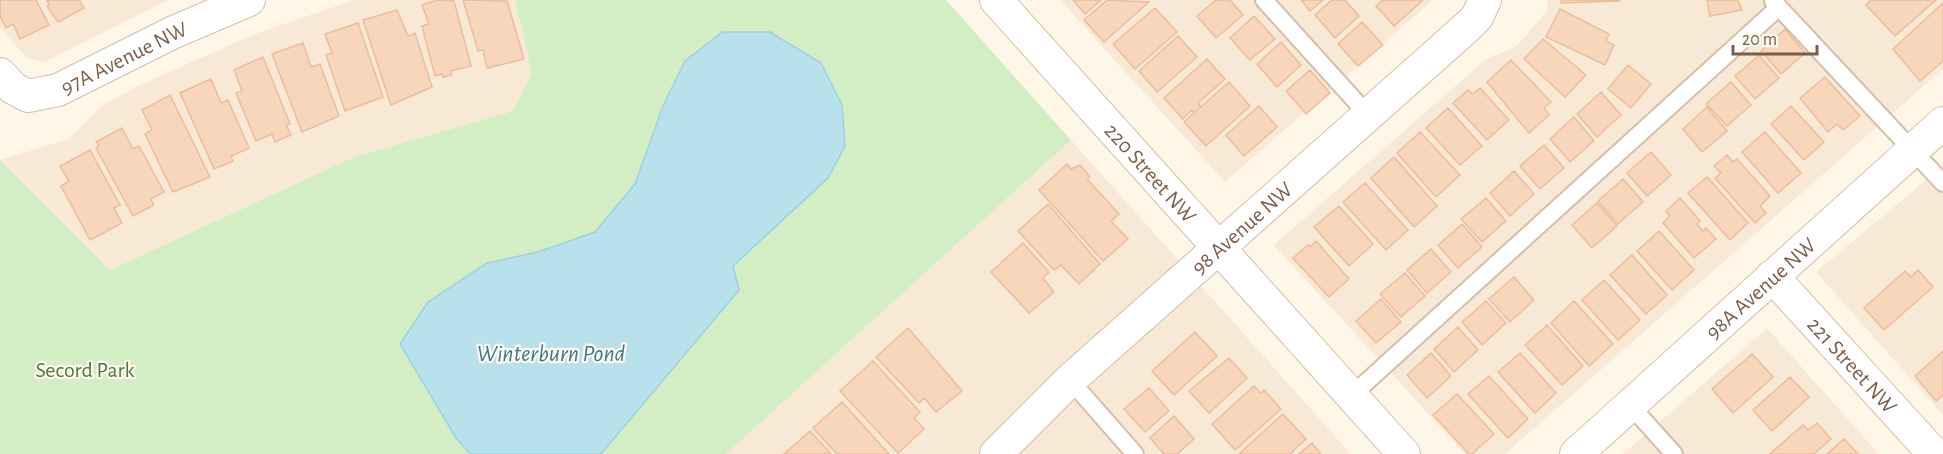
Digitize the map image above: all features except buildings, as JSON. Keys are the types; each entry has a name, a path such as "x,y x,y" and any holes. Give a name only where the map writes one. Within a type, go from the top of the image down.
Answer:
{"street":[{"name":"97A Avenue NW","path":"0,74 13,88 28,96 58,90 174,32 249,0"},
{"name":"220 Street NW","path":"996,0 1404,454"},
{"name":"98 Avenue NW","path":"996,454 1070,380 1477,17 1485,0"},
{"name":"98A Avenue NW","path":"1576,454 1943,123"},
{"name":"221 Street NW","path":"1772,276 1934,454"}],"lane":[{"path":"1264,0 1368,115"},
{"path":"1351,396 1776,4 1943,183"},
{"path":"1070,380 1135,454"},
{"path":"1630,405 1674,454"}],"shaded area":[{"path":"0,0 169,0 44,62 27,58 0,28"},
{"path":"354,0 515,0 532,73 513,111 354,157 110,270 0,160 69,139 101,106 138,86 255,34"},
{"path":"1060,0 1433,0 1225,182"},
{"path":"1547,0 1943,0 1943,69 1505,454 1465,454 1274,245 1485,60 1517,46 1548,9"},
{"path":"1071,140 1351,454 726,454"},
{"path":"1943,166 1943,415 1816,272"},
{"path":"1767,328 1879,454 1623,454"}],"green space":[{"name":"Secord Park","path":"515,0 946,0 1071,140 726,454 0,454 0,160 110,270 354,157 513,111 532,73"}],"water":[{"name":"Winterburn Pond","path":"722,32 770,32 821,63 842,105 845,146 828,178 733,266 739,290 601,454 470,454 456,438 400,344 428,302 487,263 538,252 595,232 635,184 663,106 685,61"}]}
